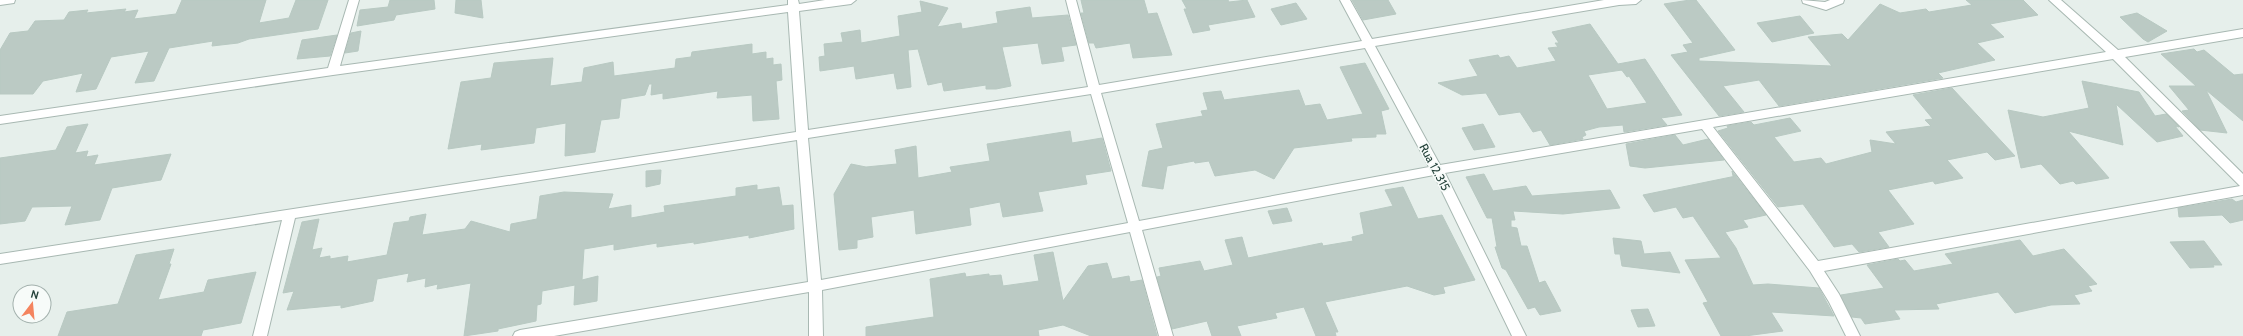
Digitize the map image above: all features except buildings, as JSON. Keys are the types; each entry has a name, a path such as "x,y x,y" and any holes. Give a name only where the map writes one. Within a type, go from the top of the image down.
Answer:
{"street":[{"path":"0,1 10,0"},
{"path":"333,71 354,0"},
{"path":"0,120 793,4 851,0"},
{"path":"1071,0 1094,90 1137,227 1166,336"},
{"name":"Rua 12.315","path":"1345,0 1437,170 1519,336"},
{"path":"0,259 1094,90 1618,0 1636,0"},
{"path":"1807,0 1826,6 1839,0"},
{"path":"2054,0 2114,53 2243,182"},
{"path":"793,4 801,136 815,286 816,336"},
{"path":"520,336 815,286 1437,170 2243,32"},
{"path":"1705,125 1815,267 1834,298 1853,336"},
{"path":"1815,267 2243,190"},
{"path":"260,336 290,213"}]}
